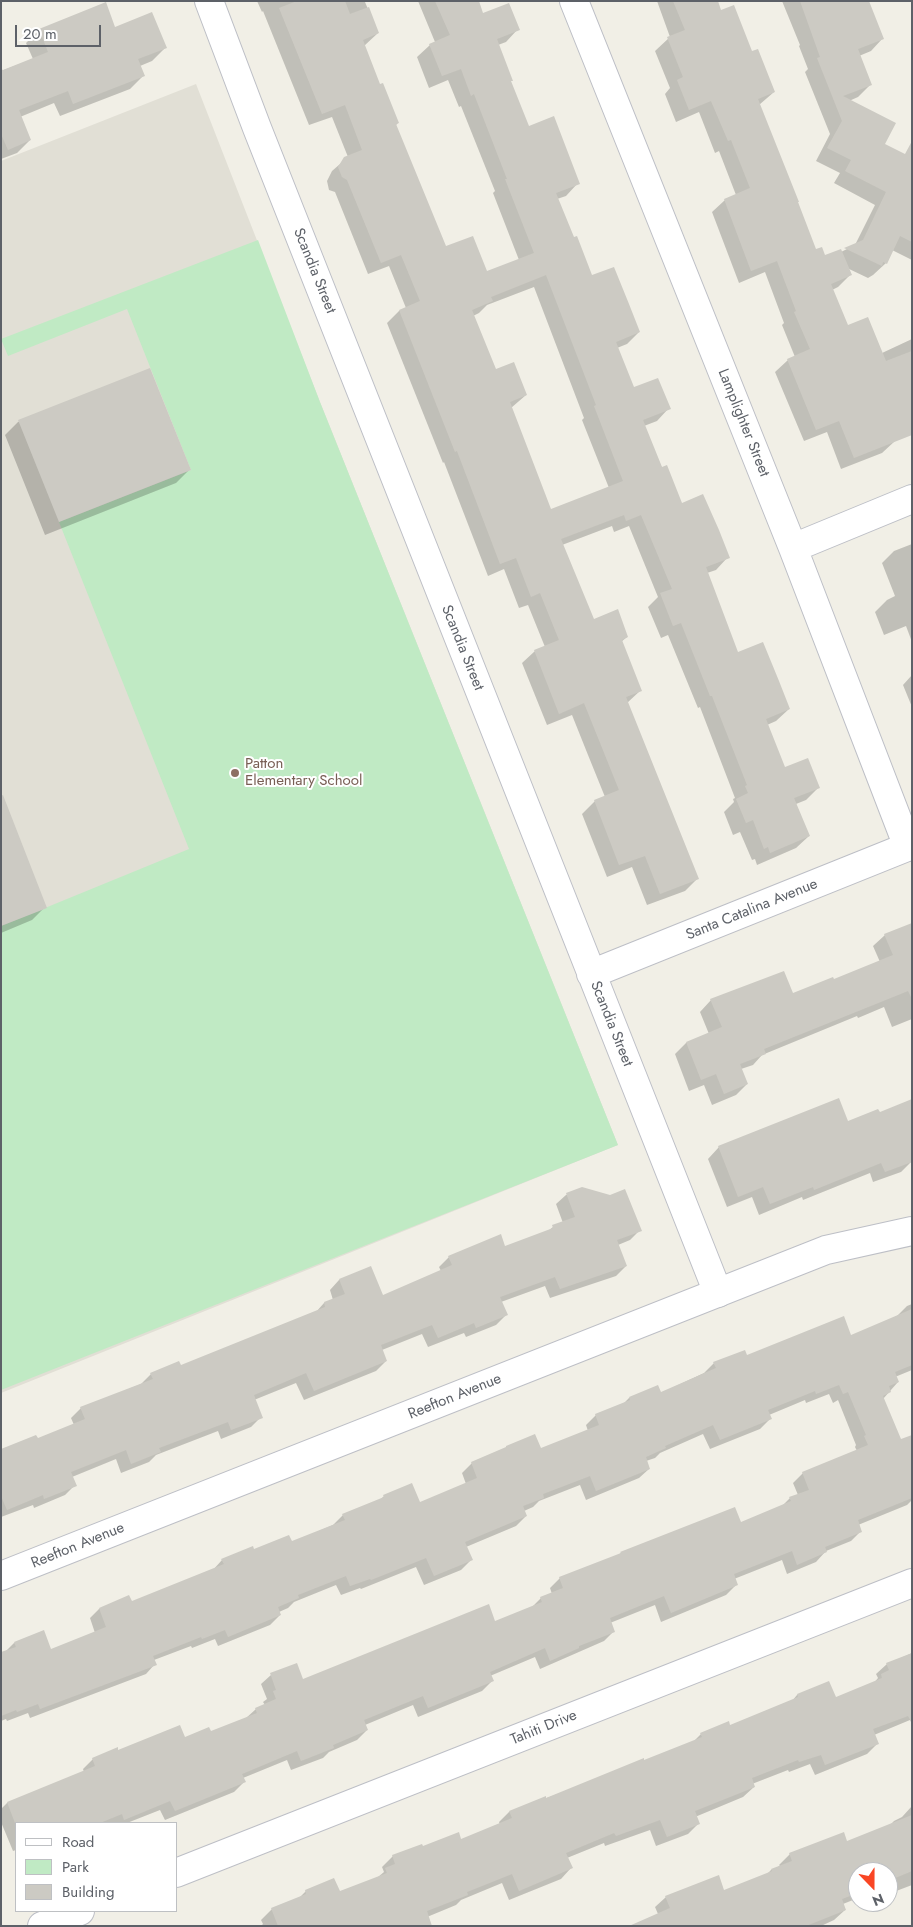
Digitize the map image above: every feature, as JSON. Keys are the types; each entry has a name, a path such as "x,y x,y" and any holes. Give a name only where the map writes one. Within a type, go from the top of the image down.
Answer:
{"street":[{"name":"Scandia Street","path":"209,1 264,146 718,1294"},
{"name":"Lamplighter Street","path":"574,1 910,846"},
{"path":"793,548 912,499"},
{"name":"Santa Catalina Avenue","path":"592,974 910,846"},
{"name":"Reefton Avenue","path":"1,1576 826,1250 912,1231"},
{"name":"Tahiti Drive","path":"178,1872 912,1583"},
{"path":"42,1926 77,1912"}],"shaded area":[{"name":"Patton Elementary School","path":"196,84 320,402 618,1145 1,1393 1,161"}],"green space":[{"name":"Patton Elementary School","path":"258,240 320,402 618,1145 1,1390 1,926 189,849 59,522 191,470 127,309 8,356 1,339"}],"building":[{"path":"297,1 345,1 350,14 369,7 379,33 363,40 380,84 383,83 399,123 396,124 446,246 473,236 487,271 534,253 474,94 471,96 461,69 442,76 429,44 450,35 435,1 479,1 483,13 509,3 520,30 497,39 513,81 511,81 529,126 554,116 580,184 556,193 574,237 577,236 592,275 614,267 640,332 616,342 634,387 658,378 671,409 643,420 662,467 667,465 682,503 703,494 719,530 730,558 706,567 738,652 763,642 779,681 790,709 766,719 785,767 808,758 820,788 794,798 810,836 770,853 768,847 764,849 753,820 746,823 736,799 748,793 745,786 747,785 681,623 673,626 660,593 672,589 641,515 626,521 624,515 561,539 594,619 618,609 628,637 622,640 642,691 626,697 699,879 660,894 645,856 619,865 594,800 619,790 584,703 559,714 534,650 559,640 540,593 531,597 516,558 500,564 457,451 455,452 399,310 420,301 401,255 381,263 347,180 342,177 338,167 344,157 362,150 345,105 322,114 279,8","holes":["546,275 596,405 594,406 623,481 551,509 510,402 527,395 514,362 496,369 472,310 493,301 491,297"]},
{"path":"673,1 718,1 721,10 734,5 752,51 758,49 775,92 758,99 816,249 822,247 825,255 841,249 852,275 831,284 848,325 868,317 886,361 912,351 912,435 854,458 839,421 816,430 787,359 810,349 794,312 796,311 777,261 751,271 724,199 750,188 731,140 728,141 711,101 689,110 677,80 683,77 667,37 685,30"},
{"path":"800,1 869,1 884,39 858,49 872,85 843,96 896,123 885,144 905,154 912,141 912,242 900,236 887,264 883,262 882,266 844,248 863,240 886,192 845,171 851,160 827,148 842,121 817,58 820,57"},
{"path":"106,2 115,27 152,12 167,48 138,59 145,76 73,104 68,91 19,110 31,140 8,150 1,134 1,69 3,70 48,52 39,29"},
{"path":"150,368 191,470 59,522 18,420"},
{"path":"3,795 47,908 1,926 1,796"},
{"path":"912,923 912,999 908,991 764,1049 766,1054 740,1064 748,1084 724,1094 716,1074 701,1080 686,1042 722,1027 710,999 784,971 793,993 833,977 834,979 893,955 884,934"},
{"path":"839,1098 848,1121 878,1109 880,1112 912,1099 912,1162 885,1172 881,1163 814,1190 813,1187 770,1204 763,1187 738,1197 718,1146"},
{"path":"582,1187 610,1195 625,1189 642,1231 617,1240 627,1266 560,1289 555,1277 500,1297 508,1315 476,1328 474,1323 438,1338 432,1325 381,1345 387,1361 314,1391 306,1373 254,1395 263,1418 231,1430 228,1422 159,1448 161,1452 131,1464 126,1450 71,1472 77,1486 44,1499 43,1495 7,1510 1,1496 1,1449 36,1435 38,1438 85,1419 80,1407 153,1379 150,1373 179,1361 181,1365 325,1307 324,1302 345,1294 339,1279 371,1266 383,1295 452,1265 448,1256 501,1234 505,1246 553,1228 552,1225 575,1217 566,1193"},
{"path":"912,1309 912,1365 895,1372 899,1382 889,1386 891,1392 883,1396 901,1439 912,1435 912,1498 858,1520 862,1532 825,1547 827,1552 797,1565 792,1551 734,1574 738,1585 671,1613 664,1596 610,1618 615,1632 579,1646 579,1648 550,1661 545,1648 490,1672 494,1681 428,1708 423,1696 364,1720 368,1730 333,1745 334,1748 301,1761 297,1751 242,1774 246,1782 175,1811 170,1801 124,1820 122,1814 102,1822 15,1823 7,1802 95,1766 92,1758 118,1747 118,1750 180,1725 185,1737 209,1727 211,1731 257,1713 255,1708 276,1699 273,1691 276,1690 270,1673 297,1663 303,1679 489,1604 495,1621 542,1602 540,1597 563,1588 559,1577 620,1552 735,1507 741,1522 791,1501 789,1497 809,1490 802,1472 868,1445 864,1436 866,1435 848,1392 843,1394 839,1385 816,1394 815,1391 768,1410 772,1419 720,1440 713,1425 665,1446 666,1448 646,1457 650,1469 596,1491 590,1476 543,1494 544,1498 523,1506 527,1516 465,1542 473,1560 434,1576 426,1558 371,1580 350,1586 346,1576 298,1595 299,1598 278,1607 281,1615 228,1637 225,1630 202,1639 201,1637 153,1656 157,1665 40,1709 38,1704 1,1716 1,1652 16,1647 14,1642 44,1630 51,1649 106,1627 99,1608 129,1595 132,1601 224,1564 221,1559 253,1546 254,1549 289,1535 292,1541 345,1520 342,1514 412,1483 420,1502 477,1478 471,1462 535,1434 541,1448 599,1425 595,1414 630,1400 629,1397 658,1385 661,1392 716,1368 713,1362 745,1350 747,1355 844,1316 851,1335"},
{"path":"912,1653 912,1723 908,1716 873,1729 879,1744 825,1765 821,1755 799,1762 798,1760 752,1778 755,1787 695,1811 700,1824 667,1837 660,1820 616,1836 614,1833 566,1853 573,1868 519,1891 512,1874 467,1892 468,1895 427,1911 432,1926 278,1926 271,1908 306,1894 305,1890 334,1878 340,1891 387,1873 385,1868 395,1864 392,1855 422,1844 423,1846 459,1832 461,1839 512,1818 509,1811 702,1737 700,1733 729,1721 730,1725 798,1697 797,1694 829,1681 836,1697 882,1678 881,1674 889,1670 886,1663"},
{"path":"912,1815 912,1871 898,1877 898,1862 848,1862 848,1897 842,1899 846,1910 806,1926 629,1926 670,1908 665,1896 719,1875 724,1890 792,1861 789,1853 844,1832 847,1841"}],"place":[{"name":"Patton Elementary School","path":"235,773"}]}
